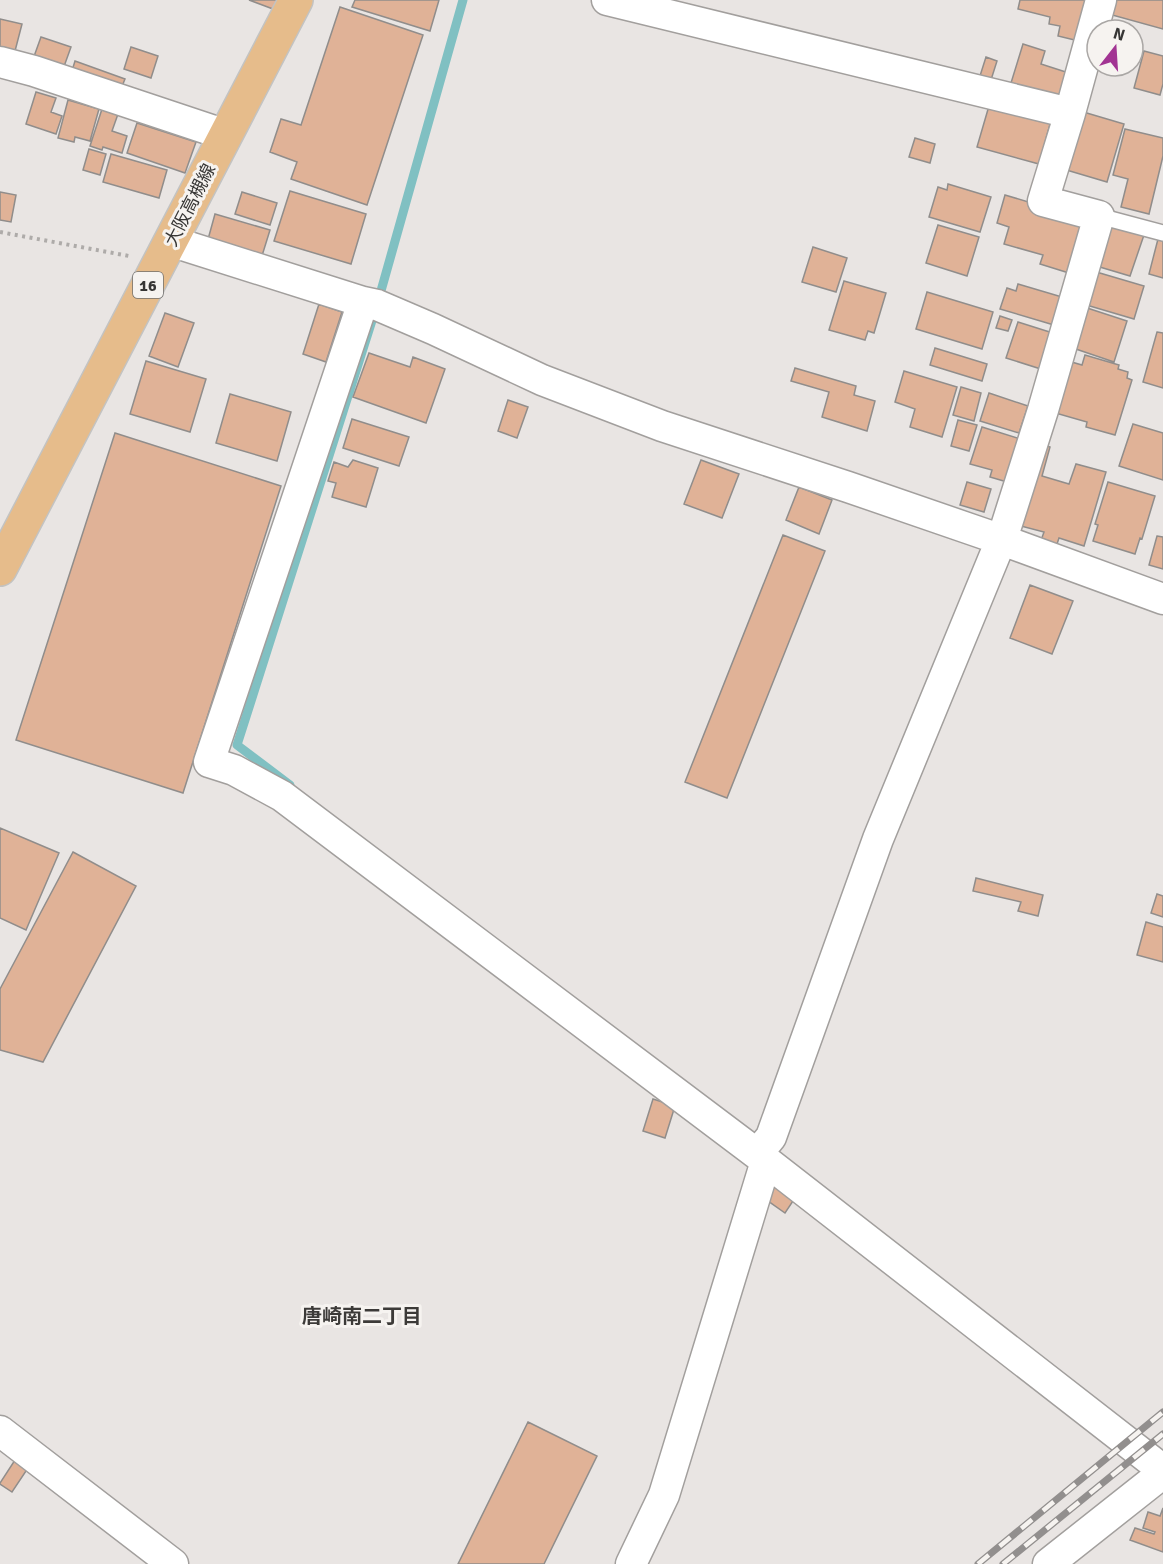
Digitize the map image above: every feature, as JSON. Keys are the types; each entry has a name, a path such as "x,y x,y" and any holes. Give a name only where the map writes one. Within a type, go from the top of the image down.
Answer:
{"main road":[{"name":"大阪高槻線","path":"0,569 296,0"}],"street":[{"path":"606,0 1070,113"},
{"path":"631,1564 664,1495 762,1158 878,839 1002,540 1043,410 1099,216 1043,201 1101,0"},
{"path":"0,62 34,71 226,135"},
{"path":"165,252 377,305 542,380 662,426 1002,540 1163,599"},
{"path":"363,302 209,762 234,770 282,796 762,1158 1163,1472 1048,1564"},
{"path":"0,1431 173,1564"}],"lane":[{"path":"1099,216 1163,233"}],"path":[{"path":"0,232 165,252"}],"building":[{"path":"249,0 277,0 273,9"},
{"path":"355,0 439,0 430,31 352,7"},
{"path":"1020,0 1093,0 1089,18 1085,18 1083,42 1058,36 1060,26 1049,24 1050,17 1018,9"},
{"path":"1108,0 1163,0 1163,29 1145,24 1145,18 1123,18 1105,13"},
{"path":"340,7 423,35 367,205 291,179 297,162 270,152 281,119 301,125"},
{"path":"0,19 22,24 15,51 0,47"},
{"path":"41,37 71,47 62,72 32,62"},
{"path":"1023,44 1045,51 1041,64 1072,74 1064,99 1011,83"},
{"path":"131,47 158,56 151,78 124,69"},
{"path":"1145,51 1163,56 1163,84 1160,95 1134,88 1137,78 1145,78"},
{"path":"986,57 997,61 990,83 979,79"},
{"path":"75,61 125,79 120,91 71,74"},
{"path":"36,92 56,98 51,112 62,116 56,134 26,124"},
{"path":"991,99 1052,117 1039,164 977,147"},
{"path":"68,100 99,109 90,141 75,137 74,142 58,138"},
{"path":"102,109 118,114 112,131 127,136 122,153 103,147 102,150 90,146"},
{"path":"1080,111 1124,124 1107,182 1063,169"},
{"path":"137,123 196,142 185,173 127,153"},
{"path":"1125,129 1163,138 1163,156 1149,214 1121,207 1128,179 1113,175"},
{"path":"915,138 935,144 930,163 909,157"},
{"path":"89,149 106,154 100,175 83,170"},
{"path":"111,154 167,170 159,198 103,182"},
{"path":"948,184 991,197 980,232 929,217 938,187 947,190"},
{"path":"290,191 366,214 351,264 274,241"},
{"path":"0,192 16,195 11,222 0,220"},
{"path":"242,192 277,203 270,225 235,214"},
{"path":"1005,195 1085,219 1069,273 1040,264 1043,255 1004,244 1009,227 997,223"},
{"path":"215,214 270,230 261,259 207,243"},
{"path":"1107,224 1144,235 1130,276 1093,265"},
{"path":"938,225 979,237 967,276 926,263"},
{"path":"1158,239 1163,241 1163,278 1149,274"},
{"path":"813,247 847,258 836,292 802,282"},
{"path":"1093,271 1144,286 1134,319 1083,304"},
{"path":"844,281 886,293 874,333 868,331 865,340 829,330"},
{"path":"1018,284 1062,297 1054,325 1000,309 1007,288 1016,291"},
{"path":"927,292 993,312 982,349 916,329"},
{"path":"319,304 342,312 326,362 303,354"},
{"path":"1081,306 1127,321 1114,362 1067,346"},
{"path":"165,313 194,323 178,367 149,356"},
{"path":"1000,316 1012,320 1008,331 996,328"},
{"path":"1018,322 1056,334 1044,370 1006,358"},
{"path":"1157,332 1163,333 1163,388 1143,382"},
{"path":"935,348 987,364 982,381 930,365"},
{"path":"369,353 410,367 413,357 445,369 426,423 353,397"},
{"path":"1085,355 1119,365 1118,369 1128,372 1127,378 1132,380 1115,435 1086,427 1087,422 1052,412 1068,361 1082,365"},
{"path":"146,361 206,379 190,432 130,414"},
{"path":"795,368 856,386 854,395 875,401 867,431 822,417 829,392 791,381"},
{"path":"904,371 957,387 942,437 910,427 915,409 895,402"},
{"path":"961,387 981,393 974,421 953,415"},
{"path":"989,393 1028,406 1019,433 980,421"},
{"path":"230,394 291,412 277,461 216,443"},
{"path":"508,400 528,407 517,438 498,431"},
{"path":"352,419 409,437 399,466 343,448"},
{"path":"958,420 977,425 969,451 951,446"},
{"path":"1133,424 1163,433 1163,480 1119,466"},
{"path":"982,427 1027,441 1014,484 990,477 992,470 970,464"},
{"path":"115,433 281,486 183,793 16,740"},
{"path":"1037,443 1050,447 1042,476 1069,484 1076,464 1106,472 1084,546 1059,538 1055,550 1039,546 1044,532 1017,525"},
{"path":"353,460 378,468 366,507 332,497 336,483 328,481 334,462 348,467"},
{"path":"701,460 739,474 722,518 684,504"},
{"path":"967,482 991,489 984,512 960,505"},
{"path":"1108,482 1155,496 1135,554 1093,541 1098,525 1095,524"},
{"path":"799,487 832,500 819,534 786,520"},
{"path":"783,535 825,551 727,798 685,782"},
{"path":"1157,536 1163,537 1163,569 1149,565"},
{"path":"1030,585 1073,601 1052,654 1010,638"},
{"path":"0,828 59,853 26,930 0,918"},
{"path":"73,852 136,886 43,1062 0,1050 0,989"},
{"path":"976,878 1043,895 1038,916 1018,911 1021,902 973,891"},
{"path":"1157,894 1163,896 1163,917 1151,913"},
{"path":"1146,922 1163,927 1163,962 1137,955"},
{"path":"653,1099 675,1106 665,1138 643,1131"},
{"path":"775,1176 799,1192 785,1213 761,1196"},
{"path":"528,1422 597,1456 544,1564 458,1564"},
{"path":"15,1460 28,1468 12,1492 0,1483"},
{"path":"1163,1508 1163,1552 1130,1540 1135,1528 1154,1534 1155,1532 1143,1528 1148,1512 1160,1516"}],"waterway":[{"path":"290,785 237,745 377,305 463,0"}],"railway":[{"path":"978,1564 1163,1412"},
{"path":"1003,1564 1163,1434"}],"district":[{"name":"唐崎南二丁目","path":"362,1316"}]}
